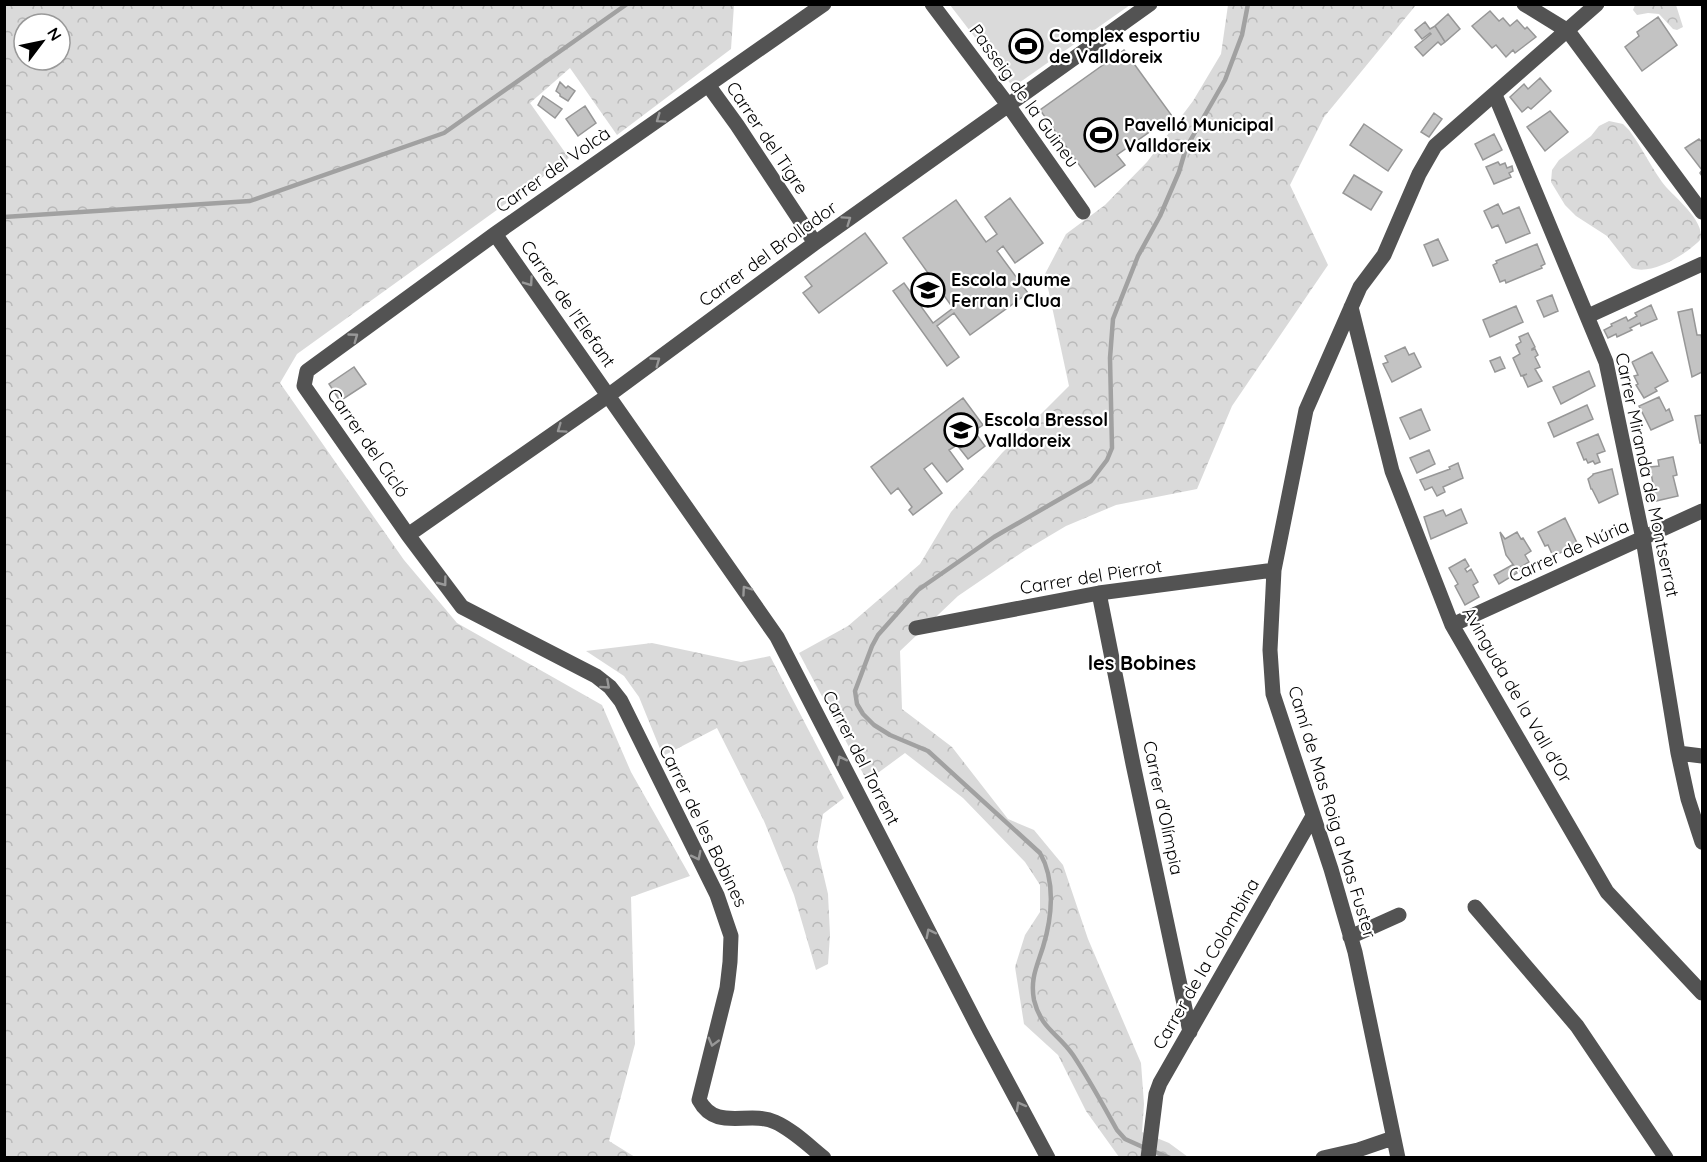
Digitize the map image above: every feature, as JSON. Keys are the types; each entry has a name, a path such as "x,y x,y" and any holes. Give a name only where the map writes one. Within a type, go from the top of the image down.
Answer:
{"street":[{"name":"Carrer del Volcà","path":"307,371 495,234 824,4"},
{"name":"Passeig de la Guineu","path":"932,4 1008,105 1083,212"},
{"name":"Carrer del Brollador","path":"408,535 609,395 815,243 1150,4"},
{"path":"1524,4 1568,31 1702,212"},
{"name":"Camí de Mas Roig a Mas Fuster","path":"1398,1158 1350,937 1273,694 1270,650 1274,570 1306,410 1360,287 1384,255 1419,174 1435,146 1598,4"},
{"name":"Carrer del Tigre","path":"708,85 815,243"},
{"name":"Carrer Miranda de Montserrat","path":"1495,95 1606,362 1643,539 1678,753 1702,842"},
{"name":"Carrer de l'Elefant","path":"495,234 609,395"},
{"path":"1588,316 1702,264"},
{"name":"Avinguda de la Vall d'Or","path":"1351,307 1392,471 1452,625 1607,892 1702,993"},
{"name":"Carrer del Cicló","path":"307,371 304,386 408,535"},
{"name":"Carrer del Torrent","path":"609,395 777,637 1048,1158"},
{"name":"Carrer de Núria","path":"1452,625 1702,511"},
{"name":"Carrer de les Bobines","path":"408,535 462,607 596,676 610,687 621,701 717,895 730,936 727,988 699,1100 704,1109 724,1119 756,1118 774,1122 824,1158"},
{"name":"Carrer del Pierrot","path":"916,628 1099,593 1274,570"},
{"name":"Carrer d'Olímpia","path":"1099,593 1190,1032"},
{"path":"1678,753 1702,756"},
{"name":"Carrer de la Colombina","path":"1148,1158 1156,1094 1161,1083 1313,816"},
{"path":"1475,907 1577,1026 1666,1158"},
{"path":"1350,937 1399,915"},
{"path":"1323,1158 1358,1150 1393,1138"}],"green space":[{"path":"5,4 734,5 731,49 617,135 570,68 530,103 569,158 297,354 280,383 404,560 457,623 602,705 631,772 690,876 631,897 635,1044 609,1141 635,1157 5,1157"},
{"name":"Complex esportiu de Valldoreix","path":"950,5 1130,5 1013,87"},
{"path":"1228,5 1416,5 1324,117 1290,185 1328,265 1232,406 1197,489 1116,505 1066,526 1024,551 958,596 900,651 902,709 952,747 1008,819 1034,830 1063,865 1088,939 1141,1063 1144,1104 1142,1132 1169,1143 1188,1157 1119,1157 1086,1111 1058,1055 1024,1024 1015,967 1025,935 1040,912 1040,885 1025,862 963,798 905,753 867,781 799,653 848,626 920,564 951,512 1002,453 1069,386 1045,274 1066,234 1105,205 1147,162 1193,101 1221,54"},
{"path":"1635,5 1676,5 1683,27 1673,29 1659,14 1637,15 1633,10"},
{"path":"1609,121 1623,124 1629,130 1662,182 1687,209 1701,233 1700,240 1687,251 1668,262 1649,269 1632,268 1607,236 1576,216 1565,205 1551,182 1552,170 1559,160 1591,136 1599,126"},
{"path":"652,643 741,662 770,656 844,798 823,814 817,847 828,894 830,935 828,964 816,970 794,895 764,821 717,728 663,756 639,697 624,676 586,651"}],"building":[{"path":"1490,11 1499,21 1503,18 1510,26 1517,20 1536,37 1515,53 1513,50 1506,57 1496,45 1492,48 1472,26"},
{"path":"1448,14 1460,29 1445,42 1435,26"},
{"path":"1658,17 1677,45 1642,71 1625,47 1639,36 1637,32"},
{"path":"1425,22 1430,29 1435,26 1445,42 1441,45 1438,42 1423,56 1415,47 1431,34 1422,39 1415,30"},
{"name":"Pavelló Municipal Valldoreix","path":"1124,50 1172,116 1117,155 1125,165 1095,187 1040,110"},
{"path":"1540,78 1551,91 1531,109 1528,107 1522,112 1510,97 1524,84 1528,89"},
{"path":"560,82 566,88 568,86 575,91 568,101 556,91"},
{"path":"543,96 562,109 555,118 538,105"},
{"path":"585,106 596,123 578,136 566,119"},
{"path":"1550,111 1568,132 1545,151 1527,127"},
{"path":"1434,113 1442,119 1429,137 1421,132"},
{"path":"1364,124 1402,150 1388,171 1350,145"},
{"path":"1494,134 1502,150 1483,160 1475,144"},
{"path":"1699,139 1702,142 1702,170 1685,148"},
{"path":"1498,162 1500,165 1505,163 1507,168 1512,166 1513,171 1509,173 1511,177 1494,184 1486,167"},
{"path":"1354,175 1382,192 1371,210 1343,193"},
{"path":"1010,198 1043,243 1015,263 1003,246 997,251 1028,293 970,335 954,313 937,326 959,357 947,366 893,291 904,283 933,323 953,308 903,238 956,200 986,242 997,234 985,217"},
{"path":"1498,204 1503,214 1519,207 1530,233 1506,243 1498,225 1492,228 1484,211"},
{"path":"865,233 887,263 819,313 803,293 812,286 805,277"},
{"path":"1438,239 1448,260 1433,266 1424,245"},
{"path":"1537,244 1545,264 1541,266 1542,268 1506,283 1505,280 1500,282 1493,265 1497,263 1496,261"},
{"path":"1552,295 1558,311 1544,317 1537,301"},
{"path":"1651,305 1657,319 1641,326 1640,323 1630,328 1632,330 1617,337 1616,334 1608,338 1604,330 1612,326 1611,324 1626,317 1628,321 1637,316 1635,313"},
{"path":"1516,306 1523,322 1490,337 1483,320"},
{"path":"1692,309 1697,335 1701,335 1702,339 1702,372 1692,377 1678,312"},
{"path":"1528,333 1535,347 1532,350 1535,349 1538,355 1535,357 1540,367 1535,369 1542,381 1528,387 1523,376 1527,374 1521,376 1513,358 1520,354 1516,345 1521,342 1519,337"},
{"path":"1405,347 1409,355 1414,353 1421,367 1392,382 1383,364 1388,362 1385,356"},
{"path":"1652,352 1668,381 1655,388 1657,391 1644,398 1636,385 1638,384 1634,376 1638,375 1632,362"},
{"path":"1500,357 1505,368 1495,372 1490,361"},
{"path":"354,367 366,384 340,401 329,384"},
{"path":"1589,371 1595,386 1561,404 1553,387"},
{"path":"1659,397 1666,411 1669,409 1673,420 1651,430 1639,406"},
{"path":"963,398 983,425 974,431 985,446 968,459 957,445 949,450 963,469 947,482 932,463 924,469 942,493 913,515 909,510 912,507 898,488 891,494 871,467"},
{"path":"1587,405 1593,419 1554,437 1548,423"},
{"path":"1421,409 1430,430 1410,439 1400,418"},
{"path":"1702,415 1702,443 1700,443 1695,416"},
{"path":"1598,434 1605,451 1597,454 1600,462 1588,463 1586,459 1584,460 1577,443"},
{"path":"1429,450 1435,464 1417,473 1410,458"},
{"path":"1673,457 1677,475 1673,476 1678,496 1656,501 1650,467 1659,466 1658,460"},
{"path":"1458,463 1463,478 1443,487 1445,492 1437,496 1432,487 1425,490 1420,480 1450,469 1449,467"},
{"path":"1612,469 1618,494 1599,503 1588,479 1593,474"},
{"path":"1461,509 1467,523 1431,539 1424,517 1443,510 1446,516"},
{"path":"1565,518 1578,545 1553,556 1538,532"},
{"path":"1500,532 1505,539 1517,532 1531,551 1525,555 1529,562 1521,567 1525,575 1506,555"},
{"path":"1465,559 1469,566 1465,569 1467,572 1471,569 1478,582 1473,585 1479,597 1465,605 1455,586 1458,584 1449,568"},
{"path":"1512,565 1517,573 1499,584 1494,575"}],"waterway":[{"path":"4,217 250,201 444,133 627,4"},
{"path":"1145,1148 1125,1139 1117,1130 1073,1055 1045,1024 1037,1010 1033,992 1034,979 1046,936 1051,900 1048,875 1040,853 928,751 890,735 874,725 857,704 855,691 878,635 918,590 994,537 1091,481 1107,460 1112,448 1110,358 1113,319 1138,256 1160,216 1179,172 1186,148 1225,80 1242,35 1248,4"},
{"path":"1153,1151 1170,1158"}],"place":[{"name":"Complex esportiu de Valldoreix","path":"1026,46"},
{"name":"Pavelló Municipal Valldoreix","path":"1101,135"},
{"name":"Escola Jaume Ferran i Clua","path":"928,290"},
{"name":"Escola Bressol Valldoreix","path":"961,430"}],"district":[{"name":"les Bobines","path":"1142,663"}]}
